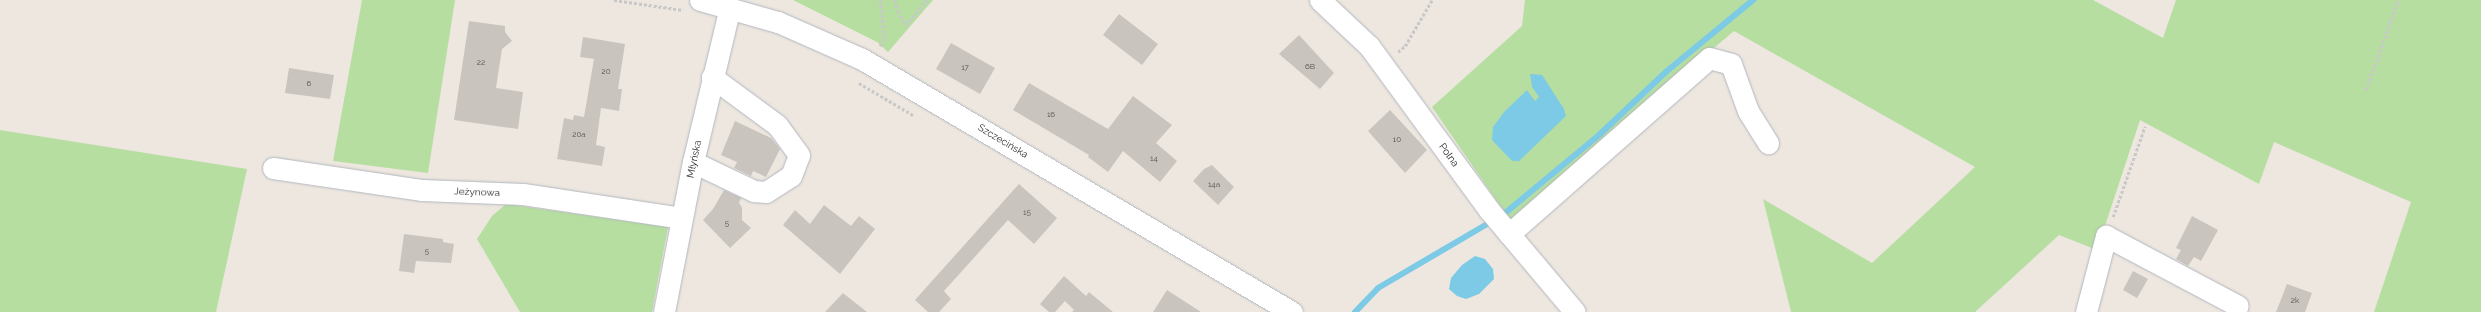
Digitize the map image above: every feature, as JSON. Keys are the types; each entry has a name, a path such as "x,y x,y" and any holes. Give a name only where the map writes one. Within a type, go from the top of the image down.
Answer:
{"street":[{"name":"Polna","path":"1320,0 1350,25 1384,65 1476,192 1509,234 1575,312"},
{"name":"Szczecińska","path":"693,6 755,7 886,73 1292,312"},
{"name":"Młyńska","path":"664,312 692,162 730,7"},
{"path":"1509,234 1709,58 1731,64 1748,111 1768,143"},
{"path":"692,162 754,191 766,192 791,176 799,155 777,125 712,76"},
{"name":"Jeżynowa","path":"273,168 422,190 523,194 681,218"},
{"path":"2086,312 2106,236 2238,306"}],"path":[{"path":"614,0 672,7 693,6"},
{"path":"880,0 884,38 880,46"},
{"path":"895,0 898,11 906,25 927,0"},
{"path":"1384,65 1405,46 1432,0"},
{"path":"2366,90 2398,0"},
{"path":"2106,236 2145,126"}],"green space":[{"path":"362,0 455,0 428,173 333,161"},
{"path":"793,0 933,0 888,52 877,42"},
{"path":"1525,0 2093,0 2163,38 2176,0 2481,0 2481,312 2374,312 2411,202 2274,142 2259,184 2140,120 2097,250 2059,235 1975,312 1791,312 1763,199 1872,263 1975,167 1734,31 1510,220 1432,107 1522,26"},
{"path":"0,130 247,169 216,312 0,312"},
{"path":"506,204 668,227 652,312 520,312 477,239 492,216"}],"water":[{"path":"1530,74 1542,75 1564,109 1566,116 1519,161 1512,161 1492,140 1493,127 1504,112 1527,90 1535,101 1539,97 1532,87"},
{"path":"1475,256 1485,259 1493,269 1494,279 1479,294 1466,299 1457,296 1449,289 1451,278 1462,265"}],"building":[{"path":"1119,14 1158,44 1142,65 1103,35"},
{"path":"469,21 505,26 505,32 512,41 502,49 496,88 523,92 518,129 454,120"},
{"path":"1299,35 1334,73 1320,89 1279,54"},
{"path":"583,37 625,44 618,89 622,89 619,111 601,108 596,145 605,147 602,166 557,159 564,118 573,120 574,115 584,117 594,59 580,57"},
{"path":"951,43 995,68 980,94 936,69"},
{"path":"289,68 334,75 330,99 285,93"},
{"path":"1029,83 1108,129 1133,96 1172,125 1156,143 1177,161 1160,182 1123,151 1108,172 1088,157 1089,155 1013,110"},
{"path":"1390,110 1427,150 1405,173 1368,131"},
{"path":"735,121 771,138 780,149 766,177 753,171 751,176 734,168 737,162 721,155"},
{"path":"1212,165 1234,187 1218,205 1193,181 1204,169"},
{"path":"1019,184 1057,218 1034,244 1008,220 944,291 951,299 939,312 928,312 915,300"},
{"path":"724,190 741,198 739,203 742,208 742,220 751,228 730,248 703,220 713,209"},
{"path":"824,205 851,226 859,216 875,229 840,274 783,225 795,210 810,224"},
{"path":"2192,216 2218,230 2201,261 2194,257 2188,266 2176,259 2181,250 2176,248"},
{"path":"404,234 443,239 443,242 454,244 451,263 416,261 414,273 399,271"},
{"path":"2133,271 2148,279 2137,298 2123,290"},
{"path":"1064,276 1086,296 1089,292 1113,312 1072,312 1074,310 1065,301 1055,312 1049,312 1040,304"},
{"path":"2287,284 2312,293 2305,312 2276,312"},
{"path":"1167,290 1201,312 1153,312"},
{"path":"843,293 867,312 825,312"}],"waterway":[{"path":"1504,214 1599,135 1667,71 1753,0"},
{"path":"1355,312 1378,288 1487,224"}]}
